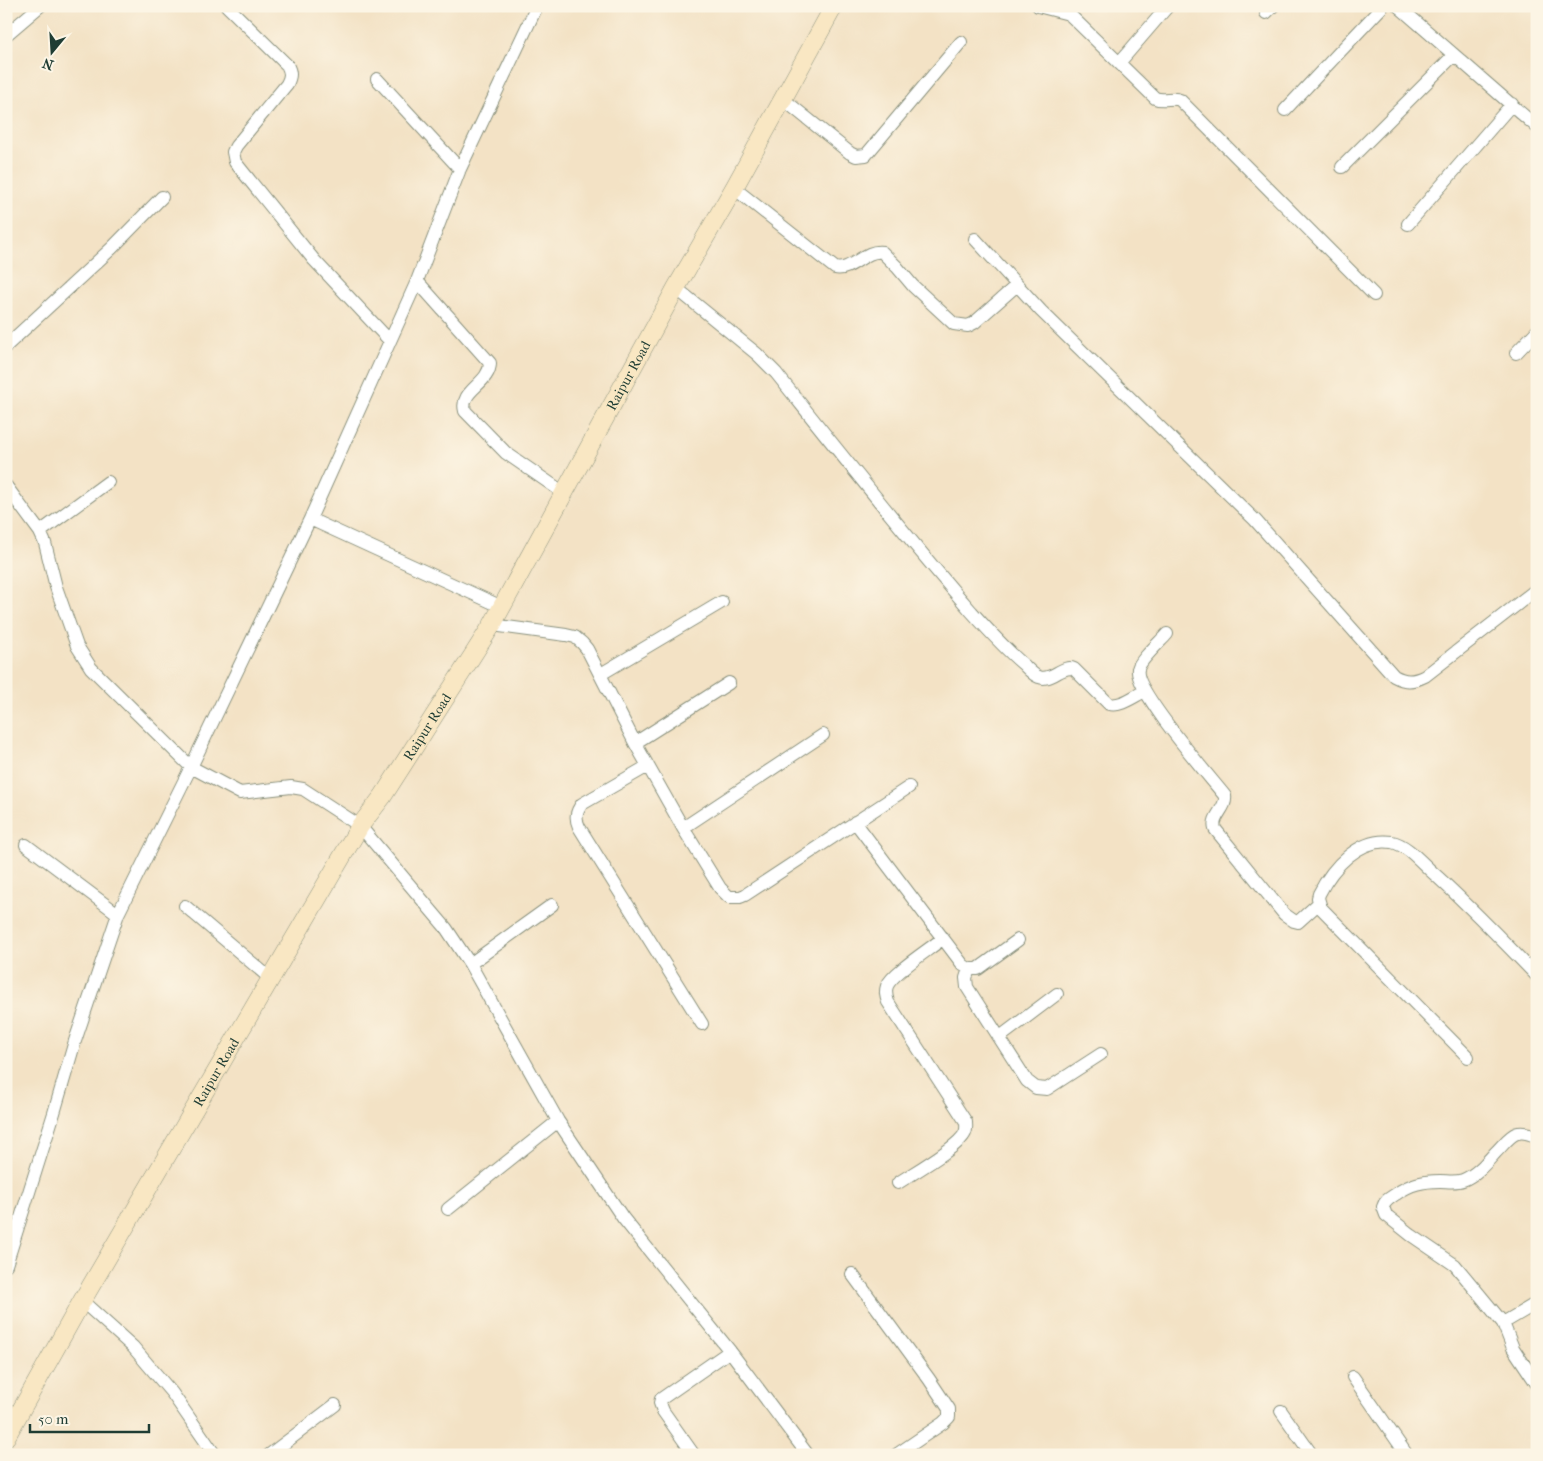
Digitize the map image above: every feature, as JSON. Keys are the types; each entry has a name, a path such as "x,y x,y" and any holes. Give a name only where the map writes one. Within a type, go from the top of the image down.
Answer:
{"main road":[{"name":"Raipur Road","path":"6,1437 82,1302 360,826 383,796 492,625 676,288 734,188 834,6"}],"street":[{"path":"6,35 40,6"},
{"path":"227,6 287,65 290,71 286,84 236,146 233,155 235,162 314,260 390,341"},
{"path":"6,1265 75,1040 118,914 192,767 310,519 418,281 460,169 537,6"},
{"path":"1038,6 1069,14 1155,98 1160,101 1172,98 1180,100 1374,295"},
{"path":"1118,63 1168,6"},
{"path":"1285,110 1383,6"},
{"path":"1398,6 1537,127"},
{"path":"783,99 850,153 856,156 866,155 961,42"},
{"path":"1342,168 1454,55"},
{"path":"377,79 460,169"},
{"path":"1408,224 1512,104"},
{"path":"734,188 835,268 843,268 875,252 882,252 913,286 954,324 968,326 974,323 1017,285"},
{"path":"6,346 112,248 162,197"},
{"path":"975,239 1041,311 1255,520 1394,676 1408,681 1424,676 1537,589"},
{"path":"418,281 490,363 486,377 466,397 465,411 506,453 564,493"},
{"path":"676,288 757,354 776,373 881,506 944,580 1002,646 1028,669 1039,677 1045,677 1070,668 1076,671 1112,705 1119,704 1144,691"},
{"path":"1516,353 1537,331"},
{"path":"40,532 108,482"},
{"path":"6,486 40,532 50,560 56,587 82,656 92,668 192,767 240,793 291,787 303,788 360,826 446,928 470,964 558,1120 623,1218 730,1351 808,1455"},
{"path":"310,519 502,607"},
{"path":"601,674 722,602"},
{"path":"492,625 566,635 575,637 582,642 683,828 724,894 728,896 740,898 909,787"},
{"path":"1167,634 1139,666 1138,677 1144,691 1156,709 1225,796 1225,804 1214,822 1215,829 1284,914 1298,922 1319,903"},
{"path":"635,742 729,682"},
{"path":"683,828 823,735"},
{"path":"648,766 582,804 577,813 576,820 702,1024"},
{"path":"855,822 957,959 969,968 973,970 982,967 1018,940"},
{"path":"1468,1057 1321,908 1319,894 1336,870 1355,850 1365,845 1377,842 1398,844 1407,849 1440,879 1537,976"},
{"path":"26,845 118,914"},
{"path":"470,964 552,905"},
{"path":"185,906 271,979"},
{"path":"898,1183 956,1144 965,1134 967,1128 966,1122 888,1002 886,994 886,988 892,978 942,939"},
{"path":"969,968 966,978 967,987 1032,1086 1040,1090 1047,1089 1101,1054"},
{"path":"1000,1037 1057,994"},
{"path":"448,1209 558,1120"},
{"path":"1537,1136 1524,1131 1516,1133 1470,1176 1454,1182 1436,1181 1411,1184 1386,1200 1383,1207 1386,1215 1411,1235 1455,1264 1503,1323 1513,1348 1537,1384"},
{"path":"852,1274 930,1379 949,1409 949,1417 944,1423 896,1455"},
{"path":"82,1302 119,1333 144,1360 172,1393 215,1455"},
{"path":"1503,1323 1537,1303"},
{"path":"694,1455 661,1406 661,1399 730,1351"},
{"path":"1353,1377 1407,1455"},
{"path":"269,1455 335,1405"},
{"path":"1281,1411 1312,1455"}]}
